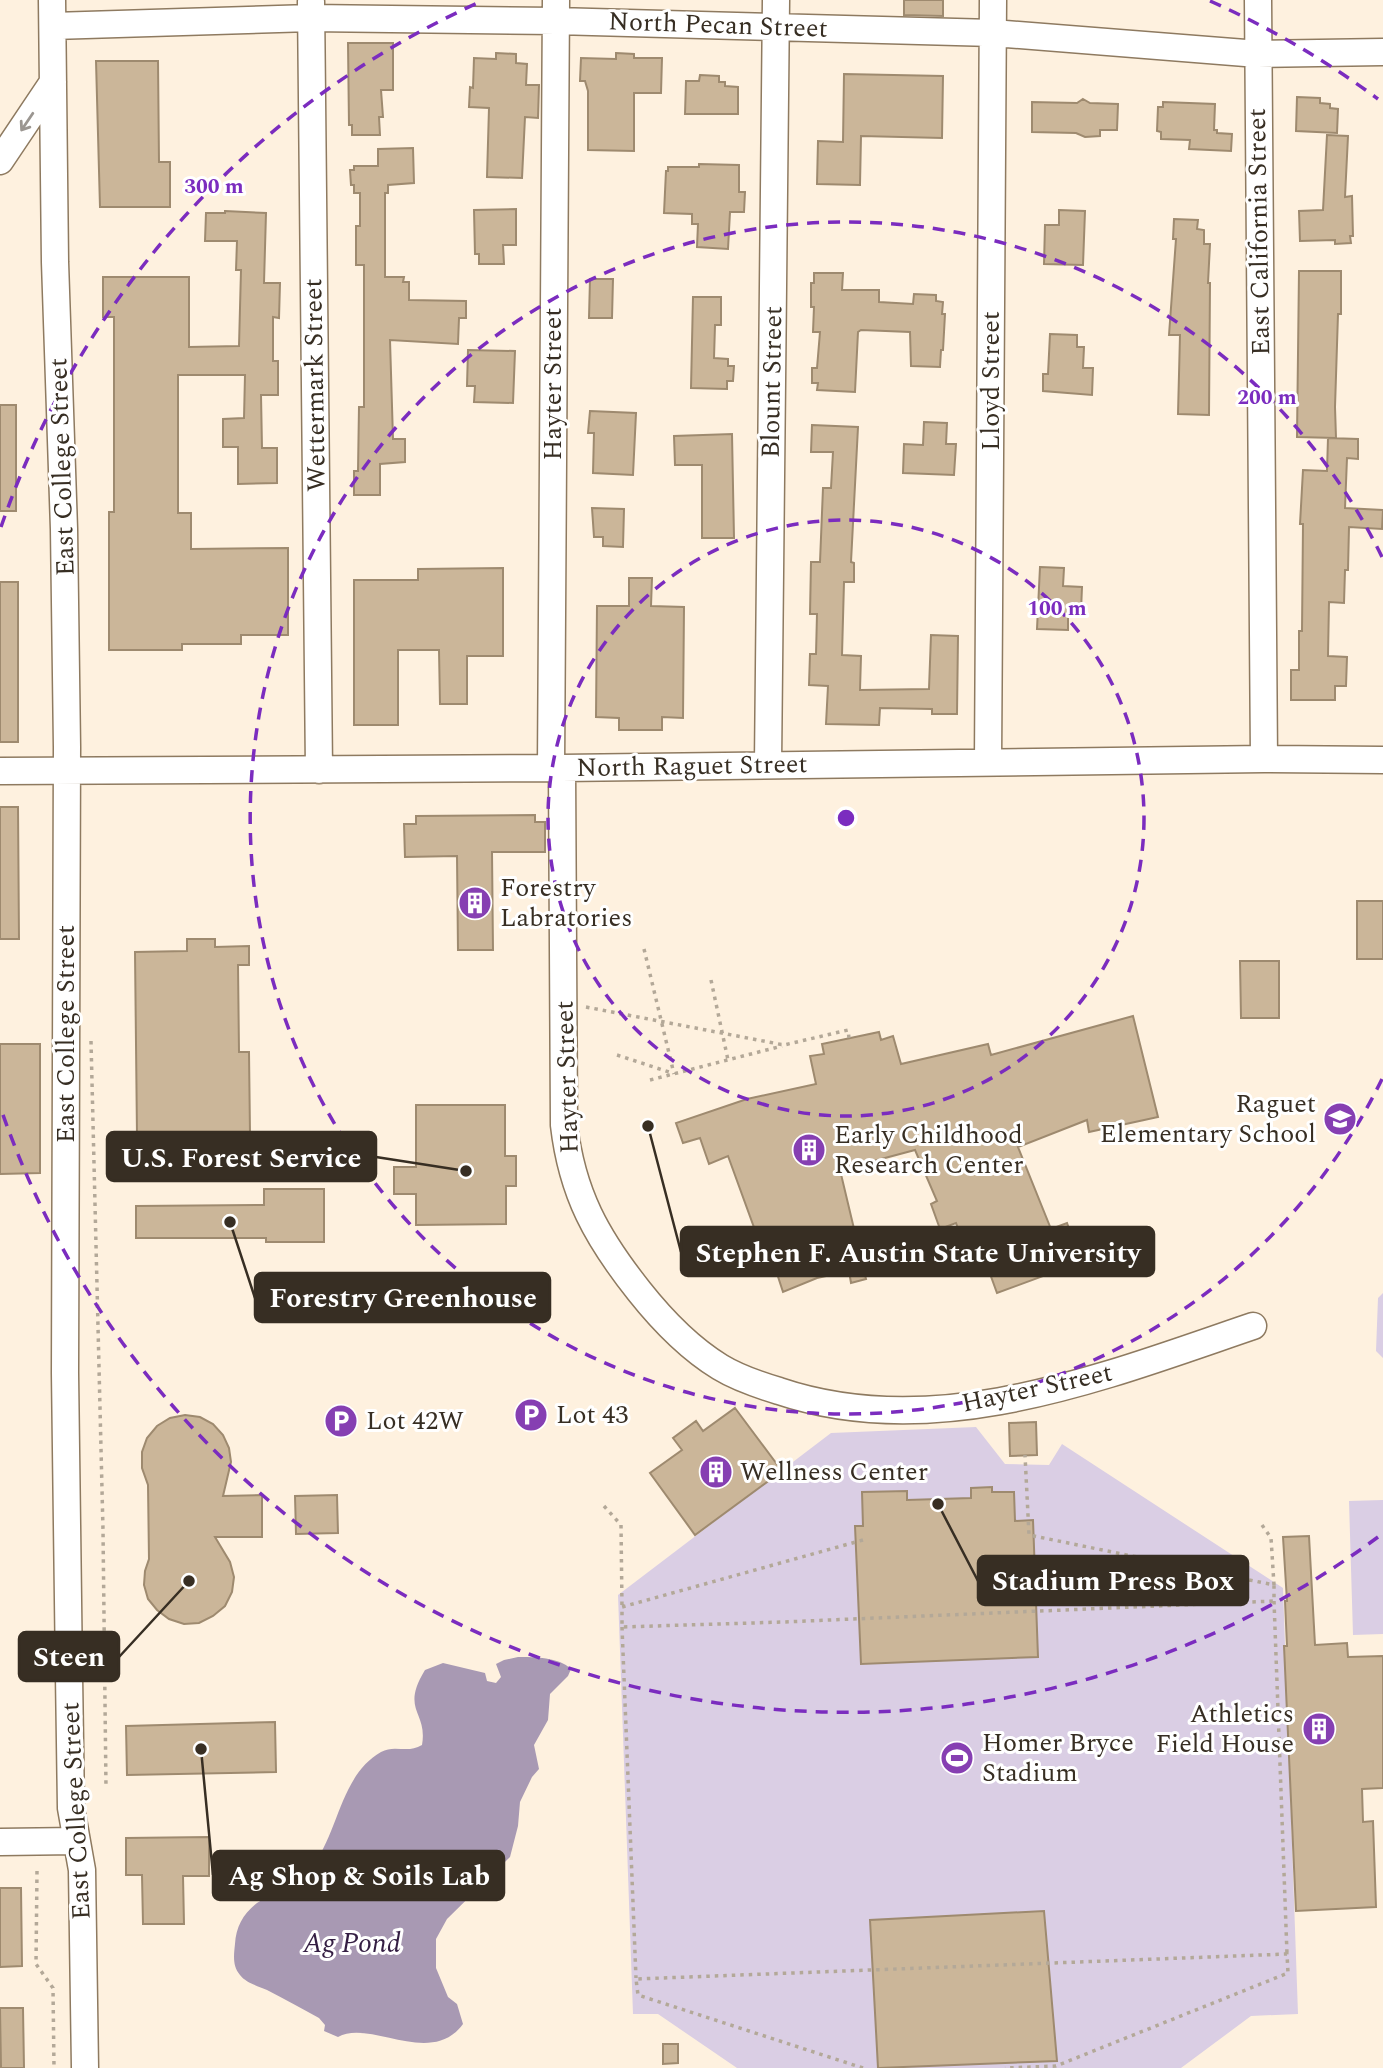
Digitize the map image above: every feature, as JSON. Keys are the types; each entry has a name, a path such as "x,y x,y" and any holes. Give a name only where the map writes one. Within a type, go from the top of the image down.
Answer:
{"street":[{"name":"Blount Street","path":"768,764 776,0"},
{"name":"Lloyd Street","path":"988,762 993,0"},
{"name":"East California Street","path":"1258,0 1264,758"},
{"name":"North Pecan Street","path":"53,13 311,9 556,10 775,26 993,33 1258,54 1383,52"},
{"name":"Wettermark Street","path":"311,9 319,770"},
{"name":"Hayter Street","path":"556,10 557,768 565,1135 570,1165 588,1216 613,1259 661,1317 687,1342 723,1369 786,1394 838,1407 916,1410 997,1401 1060,1388 1129,1368 1253,1326"},
{"name":"East College Street","path":"53,13 55,262 64,529 67,771 65,1373 71,1808 82,1870 85,2068"},
{"path":"0,161 53,82"},
{"name":"North Raguet Street","path":"0,771 557,768 1264,758 1383,760"},
{"path":"0,1842 76,1841"}],"path":[{"path":"644,949 674,1074"},
{"path":"711,980 728,1060"},
{"path":"563,1003 784,1045"},
{"path":"650,1080 848,1030 849,1038"},
{"path":"91,1039 103,1530 106,1788"},
{"path":"617,1055 674,1074"},
{"path":"1025,1455 1029,1535 1273,1585"},
{"path":"604,1506 621,1525 622,1627 638,1996 863,2068"},
{"path":"1005,2068 1056,2066 1288,1973 1271,1538 1262,1525"},
{"path":"622,1607 863,1540"},
{"path":"622,1627 1274,1601"},
{"path":"37,1871 36,1964 53,1988 54,2068"},
{"path":"636,1979 1287,1954"}],"shaded area":[{"path":"1383,1293 1383,1358 1376,1351 1378,1298"},
{"name":"Homer Bryce Stadium","path":"976,1427 1005,1464 1049,1465 1062,1444 1283,1588 1298,2014 1251,2016 1181,2068 737,2068 658,2014 633,2014 618,1595 831,1433"},
{"path":"1383,1500 1383,1634 1353,1635 1349,1501"}],"water":[{"name":"Ag Pond","path":"518,1657 553,1660 571,1669 568,1676 550,1694 548,1720 534,1745 539,1769 520,1802 518,1826 510,1857 447,1919 436,1939 436,1968 448,1997 457,2004 463,2024 450,2036 434,2042 418,2043 351,2033 338,2037 324,2031 325,2025 319,2018 243,1978 237,1971 234,1956 237,1932 244,1916 257,1903 292,1885 310,1869 320,1855 356,1776 367,1763 386,1750 411,1749 422,1745 423,1734 416,1710 415,1694 425,1670 443,1663 485,1673 487,1681 496,1683 501,1677 496,1664"}],"building":[{"path":"904,0 943,0 943,16 904,15"},
{"path":"348,43 393,43 393,90 381,90 383,117 379,117 380,135 352,135 352,125 349,125"},
{"path":"496,53 516,54 516,63 527,64 526,85 539,85 538,118 525,117 522,178 487,177 489,108 469,107 474,58 496,59"},
{"path":"616,53 634,54 634,58 662,58 661,93 634,93 634,151 588,150 588,91 585,81 580,81 581,58 616,59"},
{"path":"96,61 158,61 159,162 170,162 170,207 100,207"},
{"path":"844,74 943,76 942,138 861,136 860,185 817,184 818,141 843,142"},
{"path":"700,75 719,76 719,82 725,82 725,86 738,87 738,114 685,114 686,81 699,81"},
{"path":"1297,97 1320,98 1320,103 1330,104 1330,108 1338,109 1337,133 1296,131"},
{"path":"1083,99 1090,103 1118,104 1117,130 1100,130 1100,136 1085,137 1076,133 1032,132 1032,102 1077,103"},
{"path":"1163,102 1215,104 1214,130 1217,130 1217,133 1232,134 1231,151 1189,149 1190,140 1161,139 1161,132 1157,131 1158,107 1163,107"},
{"path":"1327,135 1348,136 1345,197 1352,196 1351,243 1335,244 1335,240 1300,241 1299,211 1323,210"},
{"path":"413,148 414,183 388,185 388,193 385,193 385,277 404,277 403,282 409,282 409,300 466,301 466,318 459,318 458,344 390,340 393,439 405,439 405,462 380,464 380,495 354,495 354,471 358,471 359,407 364,407 364,265 356,265 356,226 360,226 360,193 354,193 350,170 354,170 354,166 378,166 378,149"},
{"path":"699,164 739,165 739,192 745,192 744,212 730,212 728,249 697,247 698,224 692,224 692,214 664,213 668,167 699,167"},
{"path":"516,209 516,245 503,245 504,264 479,264 479,254 475,254 474,210"},
{"path":"1059,210 1085,211 1083,265 1044,264 1045,225 1059,225"},
{"path":"206,213 266,213 264,283 280,283 279,318 273,317 273,361 278,361 278,395 261,395 262,448 277,448 277,483 238,484 238,447 223,447 223,419 244,418 245,375 178,375 178,513 191,513 191,549 288,548 288,635 241,635 241,644 182,644 182,650 109,650 109,512 114,512 114,317 103,317 103,277 189,277 189,347 239,346 241,270 236,270 237,241 205,241"},
{"path":"1174,219 1198,220 1197,229 1204,230 1204,244 1210,244 1209,415 1178,414 1180,335 1169,335 1176,239 1173,239"},
{"path":"1299,271 1341,271 1336,438 1297,437"},
{"path":"814,273 843,273 842,290 879,290 879,302 913,304 914,294 936,295 936,301 943,302 942,314 945,314 940,367 911,366 910,332 861,330 858,332 855,392 817,390 818,383 812,383 812,368 817,368 820,332 813,332 811,283 814,283"},
{"path":"590,279 613,279 612,318 589,318"},
{"path":"693,297 721,297 721,325 715,325 714,358 728,359 728,366 734,366 733,381 727,381 727,389 691,388"},
{"path":"1050,334 1077,335 1077,347 1084,347 1083,368 1093,368 1092,395 1043,391 1043,374 1048,374"},
{"path":"468,350 515,351 513,403 474,402 475,386 467,386"},
{"path":"0,405 16,405 16,511 0,511"},
{"path":"590,411 636,413 633,475 593,473 594,433 588,433"},
{"path":"924,422 947,423 946,444 956,444 954,475 903,473 904,444 923,445"},
{"path":"812,425 858,427 851,562 854,563 854,582 844,582 842,655 861,656 860,690 929,689 931,635 958,636 957,714 932,714 932,709 880,708 879,725 826,724 828,686 809,685 810,654 816,654 817,614 810,614 811,562 820,562 823,488 831,488 833,452 811,452"},
{"path":"732,434 734,538 702,538 702,465 675,465 674,436"},
{"path":"1328,438 1358,439 1358,459 1347,458 1345,508 1383,510 1382,529 1349,527 1344,603 1329,602 1328,656 1347,657 1346,686 1335,686 1335,700 1291,700 1291,670 1299,670 1299,631 1302,631 1303,524 1300,524 1303,470 1327,471"},
{"path":"592,508 624,509 623,547 603,546 603,537 594,537"},
{"path":"1040,567 1064,568 1063,586 1082,587 1081,611 1068,610 1068,630 1037,629"},
{"path":"503,568 503,656 467,656 467,704 440,704 439,650 398,650 398,725 354,725 354,580 418,580 418,569"},
{"path":"629,578 652,578 651,606 684,607 683,718 662,717 662,730 619,730 619,718 596,717 597,606 629,606"},
{"path":"0,582 18,582 18,742 0,742"},
{"path":"0,807 18,807 19,939 0,939"},
{"name":"Forestry Labratories","path":"535,815 535,822 545,822 545,852 492,852 493,950 458,950 457,856 405,857 404,824 416,824 416,816"},
{"path":"1357,901 1383,901 1383,959 1357,959"},
{"path":"187,939 215,939 215,947 249,946 249,965 238,965 239,1052 249,1052 250,1134 137,1135 135,952 187,951"},
{"path":"1240,961 1279,961 1279,1018 1241,1018"},
{"name":"Early Childhood Research Center","path":"1133,1016 1158,1117 1089,1132 1087,1120 1018,1147 1051,1229 1067,1223 1081,1262 997,1293 981,1249 968,1254 956,1223 940,1229 931,1204 937,1201 915,1150 840,1170 866,1279 851,1283 849,1271 817,1278 783,1292 769,1249 763,1252 728,1156 709,1164 700,1138 683,1143 676,1123 747,1099 816,1084 810,1056 824,1054 822,1044 879,1032 881,1040 893,1036 901,1064 988,1044 991,1055"},
{"path":"0,1044 40,1044 40,1173 0,1174"},
{"path":"416,1105 505,1105 505,1156 516,1156 516,1186 506,1186 506,1224 416,1225 416,1194 394,1194 394,1167 416,1167"},
{"path":"264,1189 324,1189 324,1242 266,1242 266,1238 136,1238 136,1206 264,1205"},
{"name":"Wellness Center","path":"735,1408 782,1471 695,1535 650,1473 682,1450 673,1438 696,1421 703,1431"},
{"path":"185,1415 200,1417 213,1424 223,1435 231,1462 223,1496 262,1495 262,1537 215,1537 230,1562 234,1577 232,1592 225,1606 213,1616 199,1623 184,1624 169,1619 157,1610 148,1599 144,1585 149,1559 148,1485 142,1468 142,1452 147,1438 157,1426 170,1418"},
{"path":"1036,1422 1037,1455 1010,1456 1009,1423"},
{"path":"992,1487 992,1492 1014,1492 1015,1521 1033,1520 1038,1657 861,1664 855,1526 863,1526 862,1492 907,1491 907,1500 971,1498 971,1488"},
{"path":"337,1495 338,1533 296,1534 295,1496"},
{"name":"Athletics Field House","path":"1309,1536 1315,1645 1347,1643 1348,1657 1383,1656 1383,1788 1362,1789 1363,1822 1373,1821 1376,1907 1296,1911 1284,1646 1287,1646 1287,1601 1283,1537"},
{"path":"275,1722 276,1772 127,1775 126,1726"},
{"path":"209,1837 209,1876 183,1876 184,1924 143,1924 142,1875 126,1875 126,1838"},
{"path":"0,1888 21,1888 22,1966 0,1967"},
{"path":"1044,1911 1057,2061 878,2068 870,1920"},
{"path":"0,2008 23,2008 24,2068 1,2068"},
{"path":"663,2044 678,2044 678,2063 663,2064"}],"place":[{"name":"Forestry Labratories","path":"475,903"},
{"name":"Raguet Elementary School","path":"1340,1119"},
{"name":"Stephen F. Austin State University","path":"648,1126"},
{"name":"Early Childhood Research Center","path":"809,1150"},
{"name":"U.S. Forest Service","path":"466,1171"},
{"name":"Forestry Greenhouse","path":"230,1222"},
{"name":"Lot 43","path":"531,1415"},
{"name":"Lot 42W","path":"341,1421"},
{"name":"Wellness Center","path":"716,1472"},
{"name":"Stadium Press Box","path":"938,1504"},
{"name":"Steen","path":"189,1581"},
{"name":"Athletics Field House","path":"1319,1729"},
{"name":"Ag Shop & Soils Lab","path":"201,1749"},
{"name":"Homer Bryce Stadium","path":"957,1758"}]}
